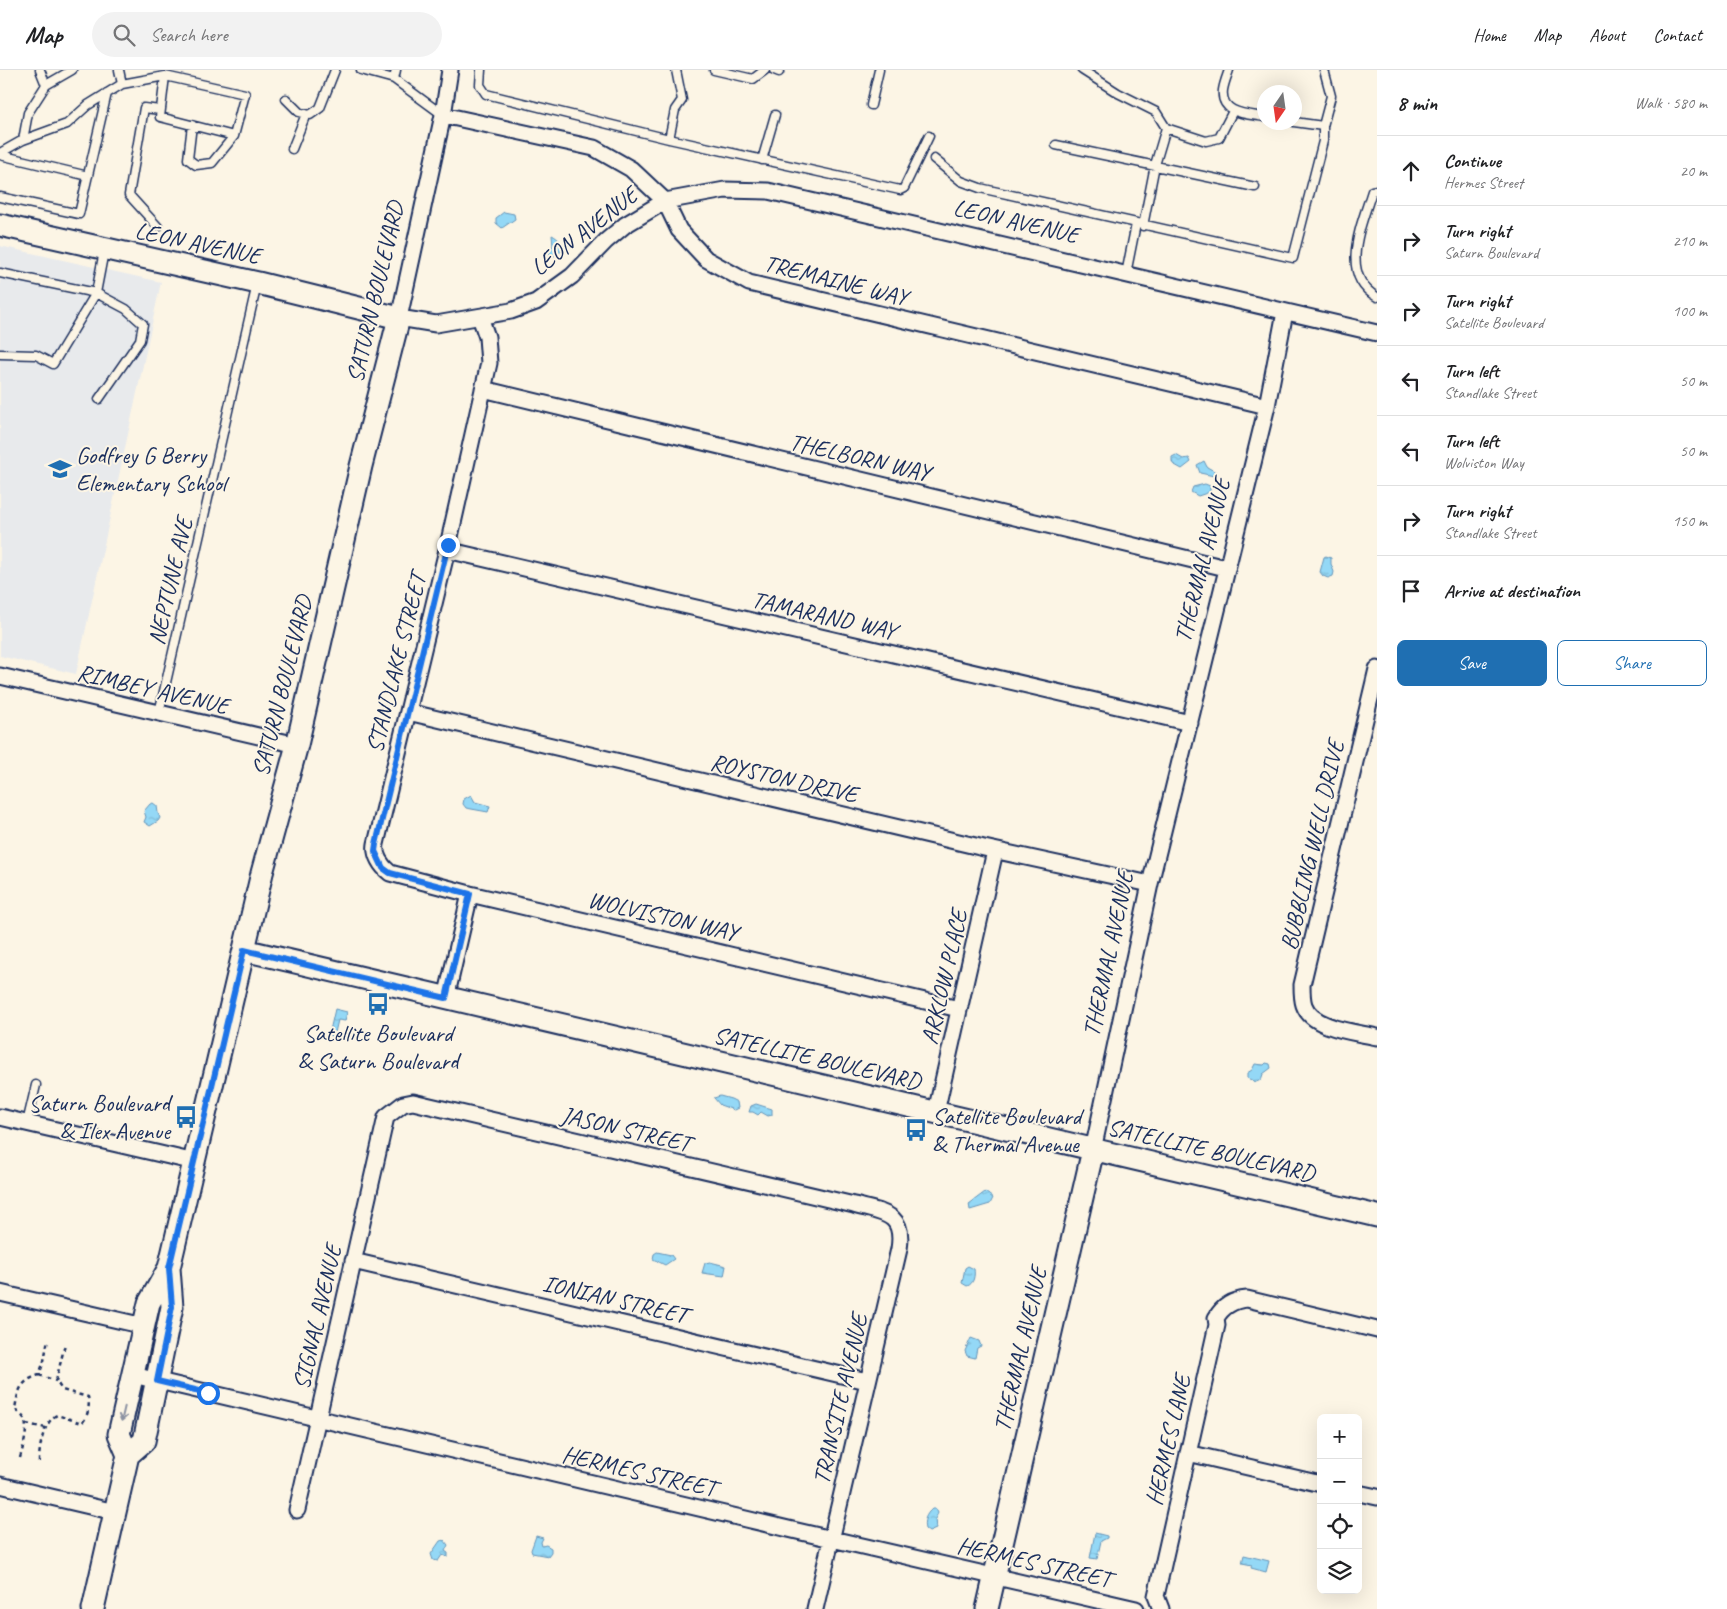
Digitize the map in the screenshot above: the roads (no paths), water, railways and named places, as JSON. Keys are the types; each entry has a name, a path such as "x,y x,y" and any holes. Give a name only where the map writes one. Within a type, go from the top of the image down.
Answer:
{"street":[{"name":"SATURN BOULEVARD","path":"169,1268 172,1307 144,1441 128,1455 119,1434 149,1303 169,1268 262,873 297,745 361,466 399,318 443,115 450,70"},
{"name":"TREMAINE WAY","path":"443,115 594,148 632,170 665,201 679,230 706,259 749,283 1267,406"},
{"name":"LEON AVENUE","path":"0,225 258,282 399,318 436,324 511,311 536,302 572,276 606,241 625,225 665,201 724,190 768,191 1377,333"},
{"name":"THERMAL AVENUE","path":"987,1609 1093,1150 1150,884 1267,406 1285,312"},
{"name":"STANDLAKE STREET","path":"376,844 447,550 489,363 487,337 480,317"},
{"name":"THELBORN WAY","path":"483,390 1226,568"},
{"name":"TAMARAND WAY","path":"447,550 1190,723"},
{"name":"BUBBLING WELL DRIVE","path":"1377,669 1302,985 1304,1005 1312,1017 1322,1024 1377,1037"},
{"name":"RIMBEY AVENUE","path":"0,676 297,745"},
{"name":"ROYSTON DRIVE","path":"408,712 995,851 1150,884"},
{"name":"WOLVISTON WAY","path":"376,844 375,851 383,868 390,873 470,894 959,1009"},
{"name":"ARKLOW PLACE","path":"936,1112 995,851"},
{"path":"446,998 470,894"},
{"name":"SATELLITE BOULEVARD","path":"244,950 1377,1216"},
{"name":"JASON STREET","path":"382,1134 386,1117 403,1104 413,1102 877,1212"},
{"path":"0,1117 195,1162"},
{"name":"SIGNAL AVENUE","path":"297,1510 382,1134"},
{"name":"TRANSITE AVENUE","path":"815,1609 901,1237 900,1226 889,1215 877,1212"},
{"name":"IONIAN STREET","path":"353,1261 867,1381"},
{"path":"0,1293 144,1326"},
{"name":"HERMES LANE","path":"1161,1609 1156,1596 1217,1325 1216,1318 1221,1309 1237,1300 1247,1299 1377,1330"},
{"name":"HERMES STREET","path":"133,1375 1136,1609"},
{"path":"1188,1453 1317,1483"},
{"path":"93,1609 128,1455"},
{"path":"0,1485 115,1512"},
{"path":"1362,1494 1377,1497"}],"lane":[{"path":"40,70 46,85"},
{"path":"23,140 28,113 46,85 61,74 72,70"},
{"path":"120,70 122,84"},
{"path":"286,99 299,112 310,115 320,108 335,70"},
{"path":"361,70 394,79 443,115"},
{"path":"394,79 396,70"},
{"path":"481,70 480,85 486,94 669,139 900,190 904,188 929,136"},
{"path":"669,139 675,110 682,100 676,70"},
{"path":"714,70 753,79 765,70"},
{"path":"774,70 779,72 779,70"},
{"path":"871,105 879,70"},
{"path":"1082,70 1118,93 1156,112 1166,128 1206,141 1219,138 1233,111"},
{"path":"1229,70 1223,91 1226,104 1233,111 1257,115"},
{"path":"934,159 961,181 980,188 1293,258 1323,141 1323,126 1331,96 1324,70"},
{"path":"165,76 160,117 234,136"},
{"path":"0,154 23,140 67,124 88,105 122,84 165,76 245,94 234,136 212,163 196,165 188,159 192,125"},
{"path":"0,197 79,214 107,93"},
{"path":"158,227 129,195 144,108 160,110"},
{"path":"292,149 306,114"},
{"path":"762,160 775,115"},
{"path":"1302,123 1323,126"},
{"path":"1126,274 1166,128"},
{"path":"1056,145 1256,187"},
{"path":"0,154 88,176"},
{"path":"1377,190 1372,191 1355,248 1356,271 1363,285 1377,297"},
{"path":"0,354 36,354 53,364 96,293 105,249"},
{"path":"0,273 96,293 126,310 143,324 140,340 98,400"},
{"name":"NEPTUNE AVE","path":"159,713 258,282"},
{"path":"28,1123 36,1085"}],"water":[{"path":"504,212 514,214 515,219 502,228 496,223 496,218"},
{"path":"552,235 562,246 562,251 554,256 549,254 549,249 553,246"},
{"path":"1176,455 1183,459 1189,458 1191,462 1182,469 1173,464 1172,457"},
{"path":"1204,461 1207,467 1216,472 1214,476 1200,473 1197,465"},
{"path":"1205,484 1210,486 1210,492 1198,496 1191,492 1193,487"},
{"path":"1324,557 1331,558 1334,572 1333,576 1328,578 1320,572"},
{"path":"471,795 475,802 490,806 488,812 466,808 463,804 464,799"},
{"path":"153,803 157,806 160,818 150,826 144,822 146,817 144,811"},
{"path":"335,1009 347,1012 345,1021 338,1020 334,1037 329,1035"},
{"path":"1266,1063 1270,1064 1271,1068 1263,1074 1261,1080 1256,1082 1247,1078 1247,1073 1252,1070 1255,1064 1264,1065"},
{"path":"720,1096 737,1102 738,1108 734,1110 720,1105 714,1098"},
{"path":"756,1104 772,1109 772,1115 768,1116 761,1112 758,1115 749,1112 751,1106"},
{"path":"985,1192 993,1198 990,1204 970,1210 969,1204"},
{"path":"657,1252 671,1255 674,1259 665,1265 653,1259 654,1254"},
{"path":"710,1262 726,1266 724,1276 702,1273 705,1263"},
{"path":"968,1266 974,1269 974,1279 967,1286 962,1283 965,1268"},
{"path":"971,1338 979,1341 981,1346 977,1348 975,1358 967,1356 965,1351"},
{"path":"932,1509 936,1509 938,1513 935,1519 936,1529 929,1532 924,1526 927,1515"},
{"path":"1095,1533 1107,1536 1107,1538 1101,1541 1097,1559 1090,1558"},
{"path":"536,1536 543,1538 542,1546 546,1545 551,1548 548,1556 532,1553 531,1550"},
{"path":"444,1540 448,1545 445,1551 448,1553 448,1557 442,1555 438,1561 433,1560 431,1554 440,1541"},
{"path":"1244,1555 1269,1561 1266,1572 1251,1568 1252,1565 1242,1563"}],"place":[{"name":"Godfrey G Berry Elementary School","path":"60,469"},
{"name":"Satellite Boulevard & Saturn Boulevard","path":"378,1004"},
{"name":"Saturn Boulevard & Ilex Avenue","path":"186,1117"},
{"name":"Satellite Boulevard & Thermal Avenue","path":"916,1130"}]}
